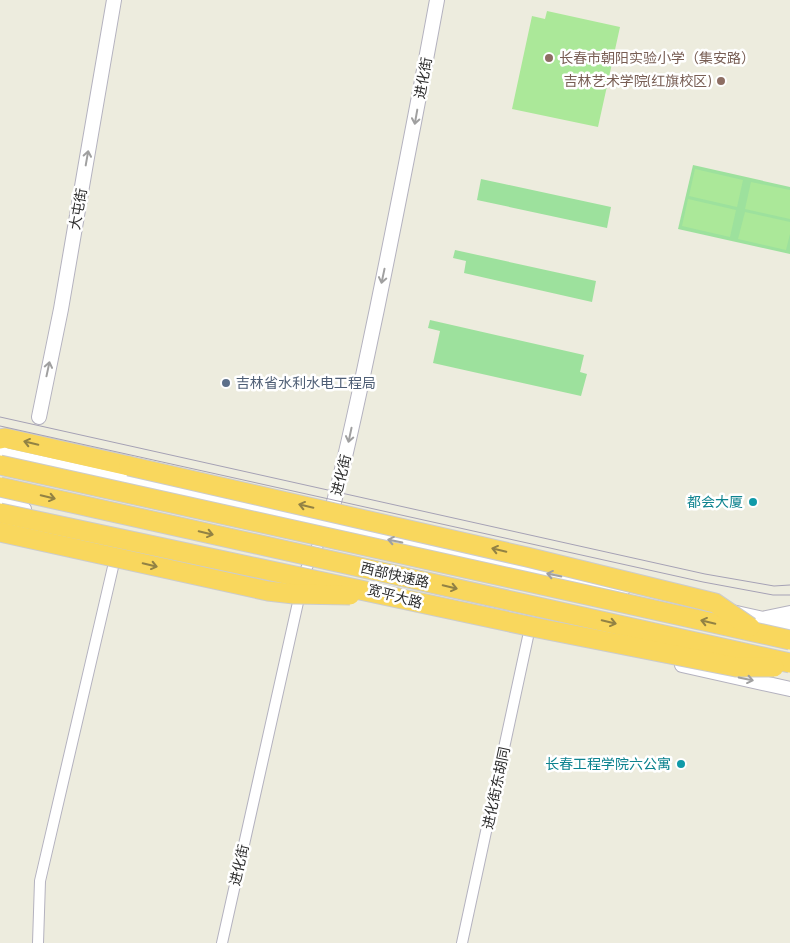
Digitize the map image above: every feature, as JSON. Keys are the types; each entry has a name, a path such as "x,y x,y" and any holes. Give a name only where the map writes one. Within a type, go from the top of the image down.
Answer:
{"highway":[{"path":"0,439 5,438 527,557 715,603 762,626"},
{"name":"西部快速路","path":"0,465 762,626 790,640"},
{"name":"西部快速路","path":"0,487 790,662"},
{"path":"0,513 534,627 736,667 790,667"},
{"path":"0,532 268,591 294,594 394,596"}],"main road":[{"name":"大屯街","path":"38,417 61,309 114,0"},
{"name":"进化街","path":"328,527 342,471 413,132 437,0"},
{"path":"0,452 5,455 762,626 790,625"},
{"name":"宽平大路","path":"0,503 305,571 529,632 790,690"},
{"path":"0,524 57,536 121,531"},
{"path":"762,626 790,612"},
{"path":"775,686 790,694"}],"street":[{"name":"进化街","path":"222,943 305,571 328,527"},
{"path":"38,943 40,880 121,531"},
{"name":"进化街东胡同","path":"462,943 529,632"}],"green space":[{"path":"547,11 620,27 598,127 512,109 532,16 545,19"},
{"path":"693,165 790,187 790,254 678,229"},
{"path":"695,169 743,180 737,207 689,196"},
{"path":"481,179 611,207 607,228 477,200"},
{"path":"751,182 790,190 790,219 745,209"},
{"path":"688,199 736,210 730,237 682,226"},
{"path":"745,212 790,222 790,234 786,250 738,239"},
{"path":"455,250 596,281 592,302 464,273 466,261 453,258"},
{"path":"430,320 584,355 580,372 587,374 581,396 433,363 440,331 428,328"}],"tram line":[{"path":"0,417 705,574 774,586 790,585"},
{"path":"0,426 703,582 773,595 790,595"}],"place":[{"name":"长春市朝阳实验小学（集安路）","path":"549,58"},
{"name":"吉林艺术学院(红旗校区)","path":"721,81"},
{"name":"吉林省水利水电工程局","path":"226,383"},
{"name":"都会大厦","path":"753,502"},
{"name":"长春工程学院六公寓","path":"681,764"}]}
